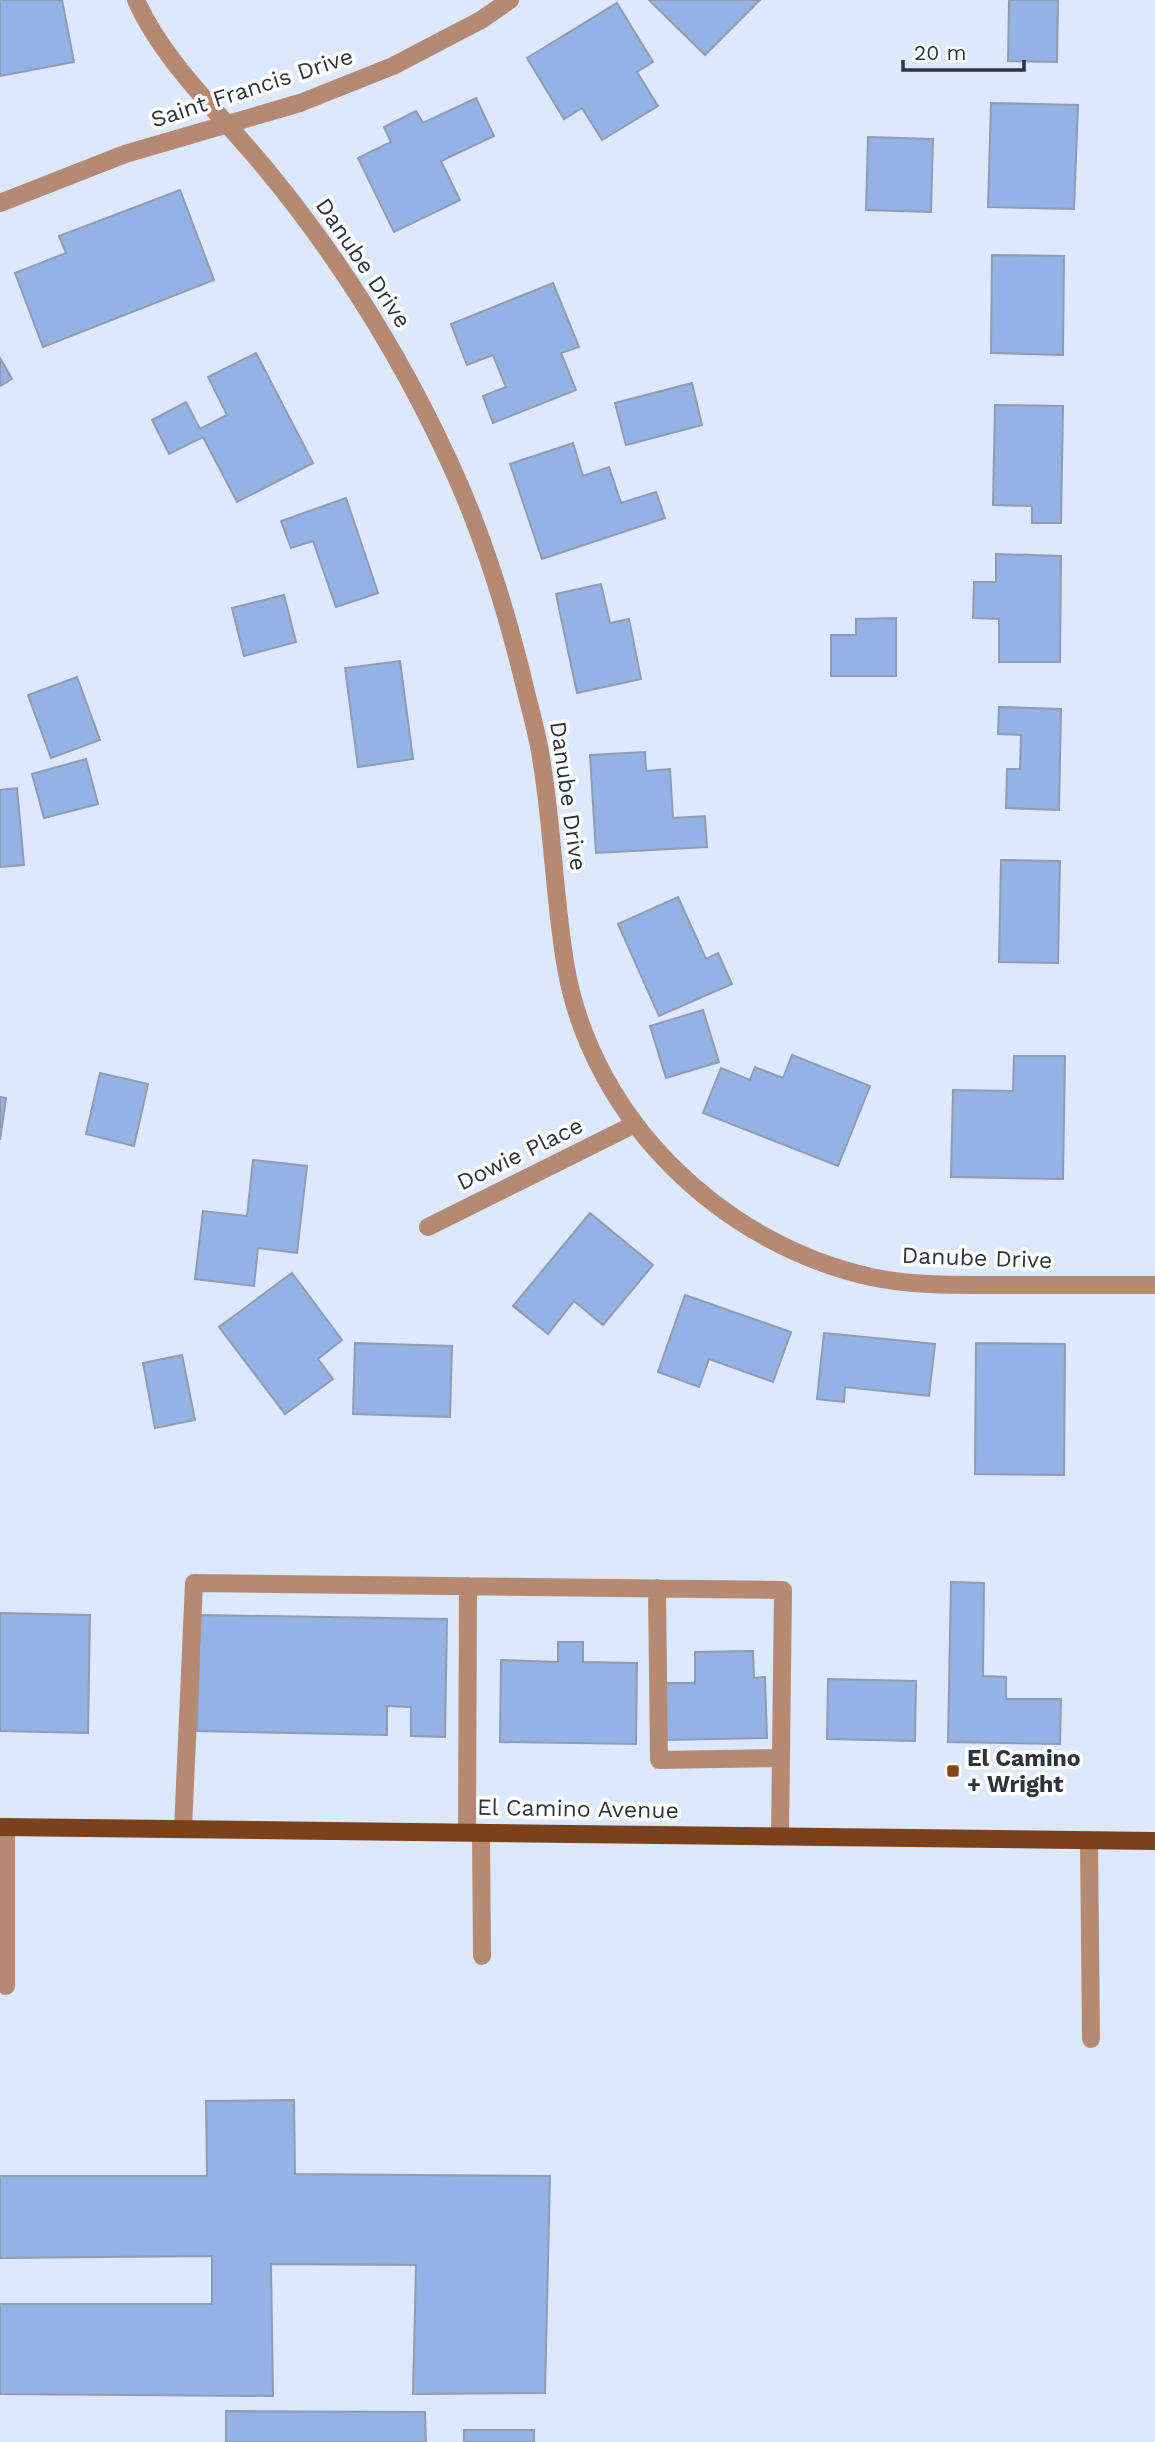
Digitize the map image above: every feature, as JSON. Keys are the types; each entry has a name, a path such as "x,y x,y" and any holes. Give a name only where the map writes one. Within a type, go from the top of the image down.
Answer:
{"main road":[{"name":"El Camino Avenue","path":"3,1827 1155,1841"}],"street":[{"name":"Danube Drive","path":"136,0 144,19 166,52 321,239 370,312 414,387 452,466 512,629 541,757 567,971 582,1024 603,1075 635,1124 679,1174 721,1209 768,1239 819,1262 872,1277 927,1285 1155,1285"},
{"name":"Saint Francis Drive","path":"0,203 125,154 300,103 393,66 481,20 510,0"},
{"name":"Dowie Place","path":"428,1227 635,1124"},
{"path":"183,1829 194,1583 657,1588 783,1590 780,1836"},
{"path":"468,1586 474,1833 482,1956"},
{"path":"657,1588 659,1760 781,1758"},
{"path":"3,1827 6,1986"},
{"path":"1088,1840 1091,2039"}],"building":[{"path":"0,0 62,0 74,62 0,76"},
{"path":"649,0 760,0 705,55"},
{"path":"1009,0 1058,0 1057,62 1008,61"},
{"path":"617,3 653,62 637,72 658,106 602,140 582,108 564,119 527,58"},
{"path":"476,98 494,136 441,161 460,200 394,232 358,158 391,142 384,127 416,111 423,123"},
{"path":"991,103 1078,105 1074,209 988,207"},
{"path":"868,137 933,139 931,212 866,210"},
{"path":"180,190 214,280 43,347 15,273 66,253 59,236"},
{"path":"992,255 1064,256 1063,355 991,353"},
{"path":"553,283 579,347 561,353 576,390 493,423 483,396 506,387 493,355 467,365 451,324"},
{"path":"256,353 313,463 237,502 203,437 169,454 152,420 186,402 200,429 227,415 208,377"},
{"path":"0,358 12,379 0,386"},
{"path":"692,383 702,425 626,445 615,403"},
{"path":"995,405 1063,406 1061,523 1032,523 1032,506 993,505"},
{"path":"573,443 583,476 609,467 621,503 656,492 665,518 542,559 510,464"},
{"path":"346,498 378,593 336,607 313,541 291,548 281,521"},
{"path":"996,554 1061,556 1060,662 999,662 999,619 973,618 974,582 996,582"},
{"path":"601,584 610,623 629,619 641,679 577,693 556,594"},
{"path":"284,595 296,642 244,656 232,608"},
{"path":"896,618 896,676 831,676 831,635 856,635 856,619"},
{"path":"400,661 413,759 358,767 345,668"},
{"path":"77,677 100,740 51,758 28,695"},
{"path":"999,707 1061,709 1059,810 1006,808 1007,769 1020,769 1021,735 998,734"},
{"path":"645,752 646,771 670,769 673,818 705,816 707,847 596,853 590,755"},
{"path":"86,759 98,804 44,818 32,774"},
{"path":"17,788 24,865 0,867 0,790"},
{"path":"1001,860 1060,861 1058,963 999,962"},
{"path":"678,897 706,959 718,953 732,984 659,1016 618,924"},
{"path":"703,1010 719,1062 666,1078 650,1026"},
{"path":"792,1055 870,1086 838,1166 703,1113 721,1068 750,1080 755,1067 783,1078"},
{"path":"1014,1056 1065,1056 1063,1179 951,1177 953,1090 1013,1091"},
{"path":"100,1073 148,1084 134,1146 86,1134"},
{"path":"0,1097 6,1098 0,1140"},
{"path":"253,1160 307,1166 297,1253 258,1248 254,1286 195,1279 203,1211 247,1216"},
{"path":"590,1213 653,1265 603,1325 574,1301 548,1334 513,1306"},
{"path":"292,1273 342,1340 318,1359 333,1379 285,1414 219,1327"},
{"path":"685,1295 791,1332 773,1382 709,1359 699,1387 658,1372"},
{"path":"824,1333 935,1344 929,1396 845,1387 844,1402 817,1399"},
{"path":"355,1343 452,1346 450,1417 353,1414"},
{"path":"976,1343 1065,1344 1064,1475 975,1474"},
{"path":"182,1355 195,1420 155,1428 143,1363"},
{"path":"951,1582 984,1583 983,1676 1006,1677 1006,1699 1061,1699 1060,1744 948,1742"},
{"path":"0,1613 90,1615 88,1733 0,1731"},
{"path":"200,1615 447,1619 445,1737 411,1736 411,1707 387,1706 387,1735 197,1731"},
{"path":"558,1642 583,1642 583,1662 637,1663 636,1744 500,1742 501,1660 558,1662"},
{"path":"753,1651 754,1678 765,1677 767,1738 665,1740 664,1683 695,1683 695,1652"},
{"path":"828,1679 916,1681 915,1741 827,1739"},
{"path":"294,2100 295,2174 550,2176 545,2393 413,2394 416,2265 271,2264 273,2396 0,2394 0,2304 212,2304 212,2256 0,2258 0,2176 207,2176 206,2101"},
{"path":"226,2411 425,2412 426,2442 226,2442"},
{"path":"464,2430 534,2430 534,2442 464,2442"}],"place":[{"name":"El Camino + Wright","path":"953,1771"}]}
